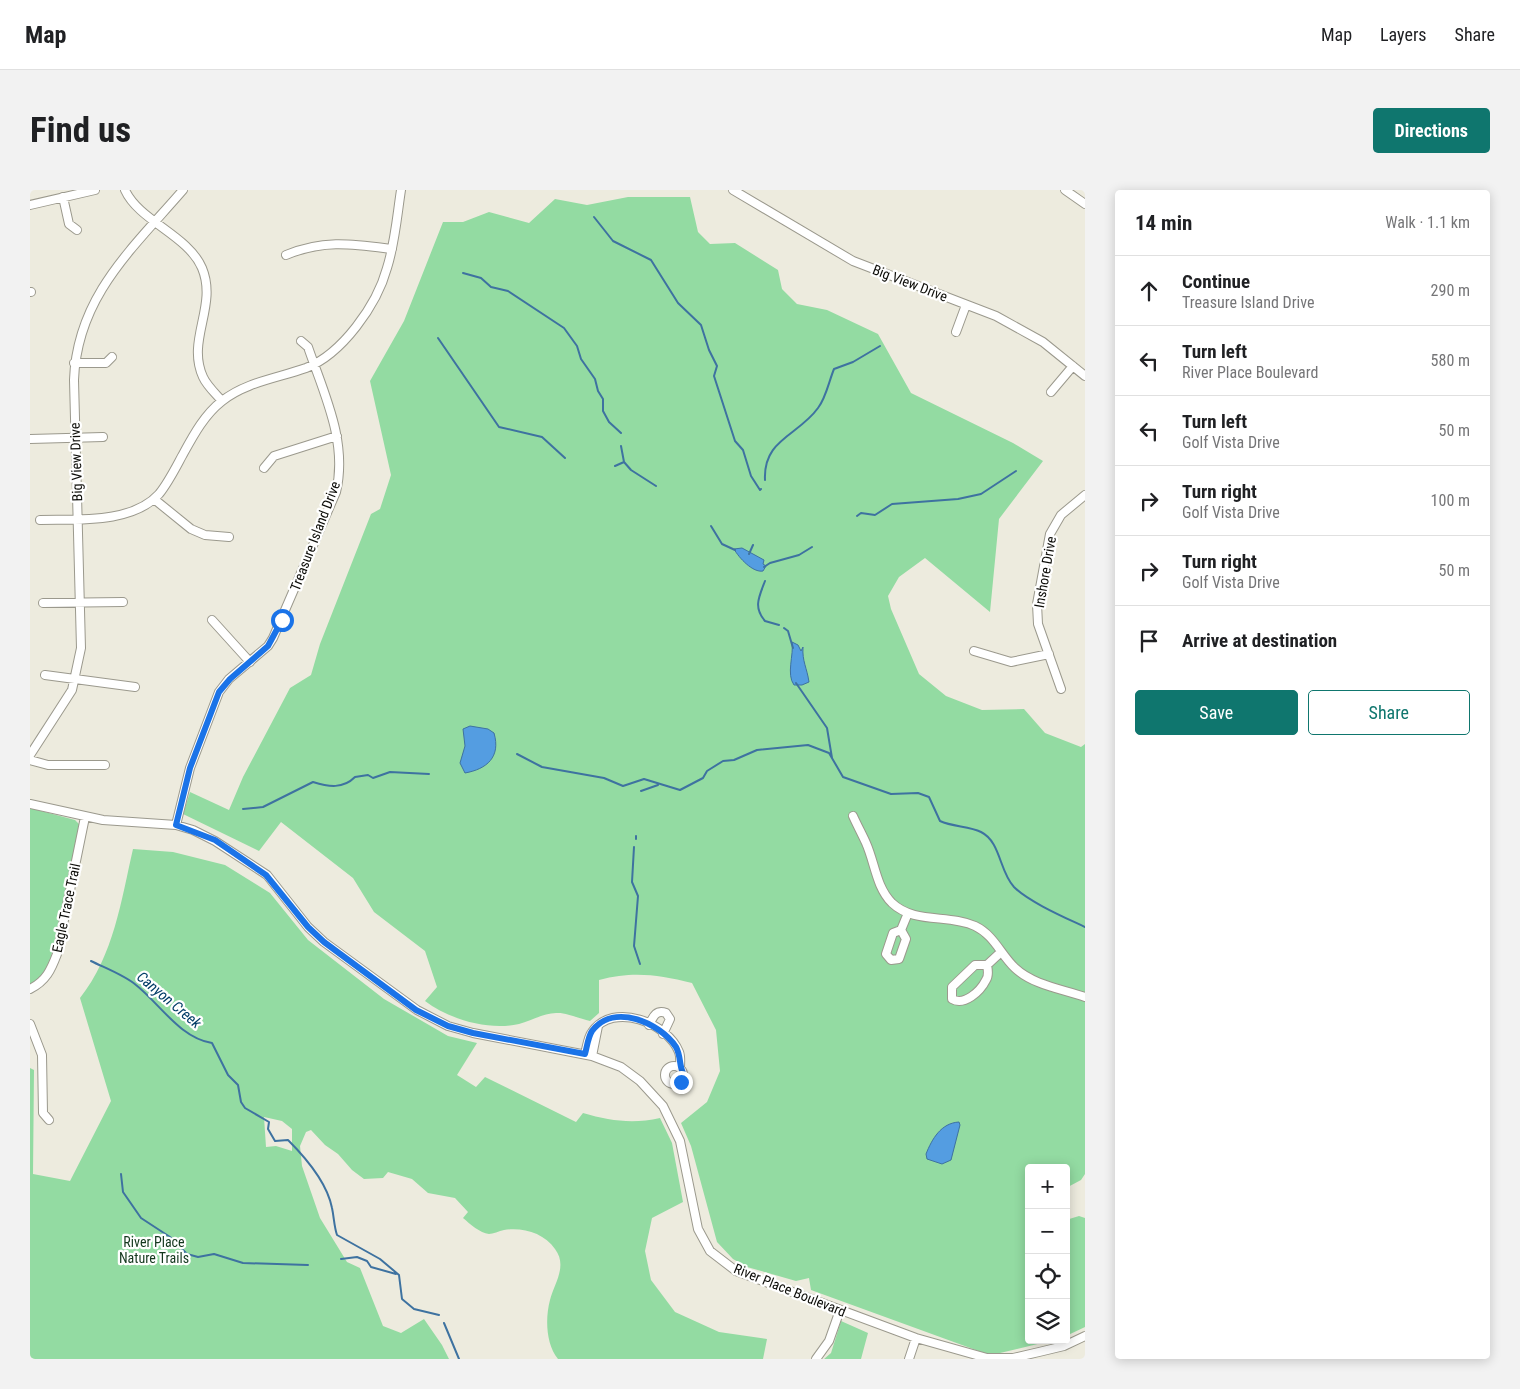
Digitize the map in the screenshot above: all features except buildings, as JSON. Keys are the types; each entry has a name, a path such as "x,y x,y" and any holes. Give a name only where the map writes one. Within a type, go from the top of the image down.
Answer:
{"street":[{"path":"30,205 95,190"},
{"path":"125,190 134,203 193,252 202,266 207,282 208,296 197,342 197,353 204,379 222,401"},
{"name":"Big View Drive","path":"30,755 72,690 76,679 81,648 74,364 78,339 85,318 99,292 183,190"},
{"path":"40,520 112,517 139,508 154,499 171,478 195,432 222,401 251,385 314,364 333,352 348,337 379,289 392,249 401,190"},
{"name":"Big View Drive","path":"733,190 853,261 996,316 1032,335 1085,376"},
{"path":"1065,190 1085,204"},
{"path":"64,197 69,224 77,230"},
{"path":"286,255 306,246 337,242 392,249"},
{"path":"956,332 966,304"},
{"name":"Treasure Island Drive","path":"176,825 190,768 215,699 230,679 273,638 336,492 340,468 337,436 308,348 301,341"},
{"path":"74,364 106,363 112,357"},
{"path":"1051,392 1073,366"},
{"path":"264,468 274,456 337,436"},
{"path":"30,439 103,437"},
{"name":"Inshore Drive","path":"1061,689 1038,624 1036,604 1050,534 1061,515 1085,495"},
{"path":"154,499 191,530 204,535 228,537"},
{"path":"43,603 124,602"},
{"path":"212,620 250,662"},
{"path":"974,651 1011,662 1049,654"},
{"path":"45,675 135,687"},
{"path":"30,760 48,765 105,765"},
{"name":"River Place Boulevard","path":"30,804 85,817 176,825 215,840 266,875 308,927 324,942 416,1010 448,1026 473,1033 588,1055 621,1067 640,1081 663,1106 680,1141 696,1221 710,1251 736,1271 916,1338 986,1358 1001,1358 1048,1350 1064,1346 1085,1336"},
{"path":"853,816 866,844 880,886 893,904 908,913 970,924 985,932 1014,967 1026,976 1085,996"},
{"name":"Eagle Trace Trail","path":"30,989 51,972 57,954 85,817"},
{"path":"901,930 908,913"},
{"path":"987,965 988,974 986,981 972,995 964,1002 958,1003 952,999 952,986 975,965 987,965 1001,952"},
{"path":"648,1025 655,1014 659,1012 666,1013 670,1019 663,1034"},
{"path":"588,1055 592,1032 598,1026 616,1017 632,1018 663,1034 679,1053 680,1068"},
{"path":"30,1024 42,1055 43,1113 49,1120"},
{"path":"816,1359 829,1341 840,1310"},
{"path":"909,1359 916,1338"}],"green space":[{"path":"628,197 690,197 698,232 710,244 735,243 778,270 782,289 797,304 827,310 878,334 911,393 1013,443 1043,461 999,519 990,612 925,558 899,577 888,596 891,609 919,674 946,696 982,710 1024,709 1045,733 1081,747 1085,744 1085,1174 1081,1180 1070,1186 1070,1164 1025,1164 1025,1344 1037,1344 1000,1353 984,1353 811,1290 809,1278 796,1281 747,1267 733,1259 717,1242 691,1146 681,1123 707,1102 720,1071 716,1030 692,983 646,975 612,977 599,980 599,1013 590,1021 560,1013 551,1013 507,1026 482,1025 469,1022 445,1013 425,1001 437,987 425,951 374,912 353,878 281,822 259,851 183,814 190,792 229,810 243,777 290,688 311,675 320,644 371,514 380,509 391,475 370,381 404,321 443,222 463,222 489,212 529,223 555,199 587,205"},
{"path":"30,808 75,820 80,825 50,962 40,978 30,985"},
{"name":"River Place Nature Trails","path":"133,849 173,852 225,865 270,893 308,940 384,999 448,1036 477,1043 457,1075 476,1087 485,1077 576,1122 583,1113 622,1121 660,1118 672,1143 683,1202 652,1218 645,1251 651,1280 675,1312 719,1332 767,1339 763,1359 558,1359 551,1346 547,1323 548,1307 559,1275 560,1262 559,1255 550,1243 539,1235 526,1230 511,1229 492,1234 482,1232 463,1218 468,1212 455,1198 428,1193 412,1179 388,1172 383,1178 364,1179 352,1170 338,1154 325,1145 311,1130 306,1132 300,1146 302,1166 320,1218 347,1262 360,1268 383,1326 401,1333 424,1319 449,1359 30,1359 30,1068 34,1070 33,1174 70,1181 111,1101 80,998 92,981 109,946 120,908","holes":["264,1117 282,1121 292,1129 292,1151 276,1146 266,1147"]},
{"path":"1079,1216 1085,1218 1085,1327 1070,1334 1070,1254 1070,1219"},
{"path":"841,1321 868,1333 861,1359 824,1359 831,1353"}],"water":[{"path":"742,548 764,560 763,564 766,566 763,571 755,570 739,557 734,549"},
{"path":"792,642 798,645 801,651 803,647 809,682 802,685 794,685 792,681 790,670"},
{"path":"470,726 488,729 494,733 496,749 486,765 465,773 460,763 465,746 463,729"},
{"path":"959,1122 960,1125 951,1160 942,1164 927,1159 926,1154 938,1133 947,1125"}],"waterway":[{"path":"594,217 613,241 651,260 678,303 701,325 709,350 717,366 714,376 735,441 743,450 751,476 761,489"},
{"path":"463,273 481,278 491,287 508,291 564,328 577,346 581,359 595,379 598,391 603,399 603,411 609,422 621,433"},
{"path":"438,338 499,427 542,437 565,458"},
{"path":"765,480 766,466 770,455 783,439 810,417 821,404 834,369 853,362 880,346"},
{"path":"621,446 624,462 631,470 656,486"},
{"path":"615,466 624,462"},
{"path":"857,516 861,513 875,515 892,504 958,499 981,494 1016,471"},
{"path":"711,526 722,544 735,550"},
{"path":"749,554 753,545"},
{"path":"764,567 770,563 799,555 812,547"},
{"path":"765,581 758,602 759,611 765,621 779,625"},
{"path":"784,628 788,631 793,648"},
{"path":"796,683 827,728 832,758"},
{"path":"517,754 542,767 604,778 623,786 644,779 680,790 703,778 707,771 723,761 734,760 757,750 808,745 829,753 843,777 891,794 918,793 929,797 940,821 976,830 988,837 1009,880 1021,893 1085,927"},
{"path":"243,809 263,807 313,782 336,786 346,784 355,777 368,775 373,778 390,772 429,774"},
{"path":"641,791 658,785"},
{"path":"634,847 632,882 638,896 634,946 640,964"},
{"name":"Canyon Creek","path":"91,961 131,981 180,1027 201,1040 212,1043 228,1075 238,1085 241,1102 245,1108 269,1122 268,1129 275,1141 288,1140 309,1163 321,1180 332,1208 337,1235 380,1259 399,1275 402,1299 414,1309 439,1315"},
{"path":"121,1174 123,1192 141,1218 170,1237 187,1254 198,1257 214,1254 243,1263 308,1265"},
{"path":"341,1259 357,1257 367,1261 371,1267 396,1274"},
{"name":"Canyon Creek","path":"444,1323 459,1359"}],"route":[{"path":"282,620 268,646 230,679 215,699 190,768 176,825 215,840 266,875 308,927 324,942 396,996 429,1017 448,1026 473,1033 585,1054 592,1032 604,1021 616,1017 632,1018 658,1030 675,1046 679,1053 680,1068 684,1076 681,1082"}]}
